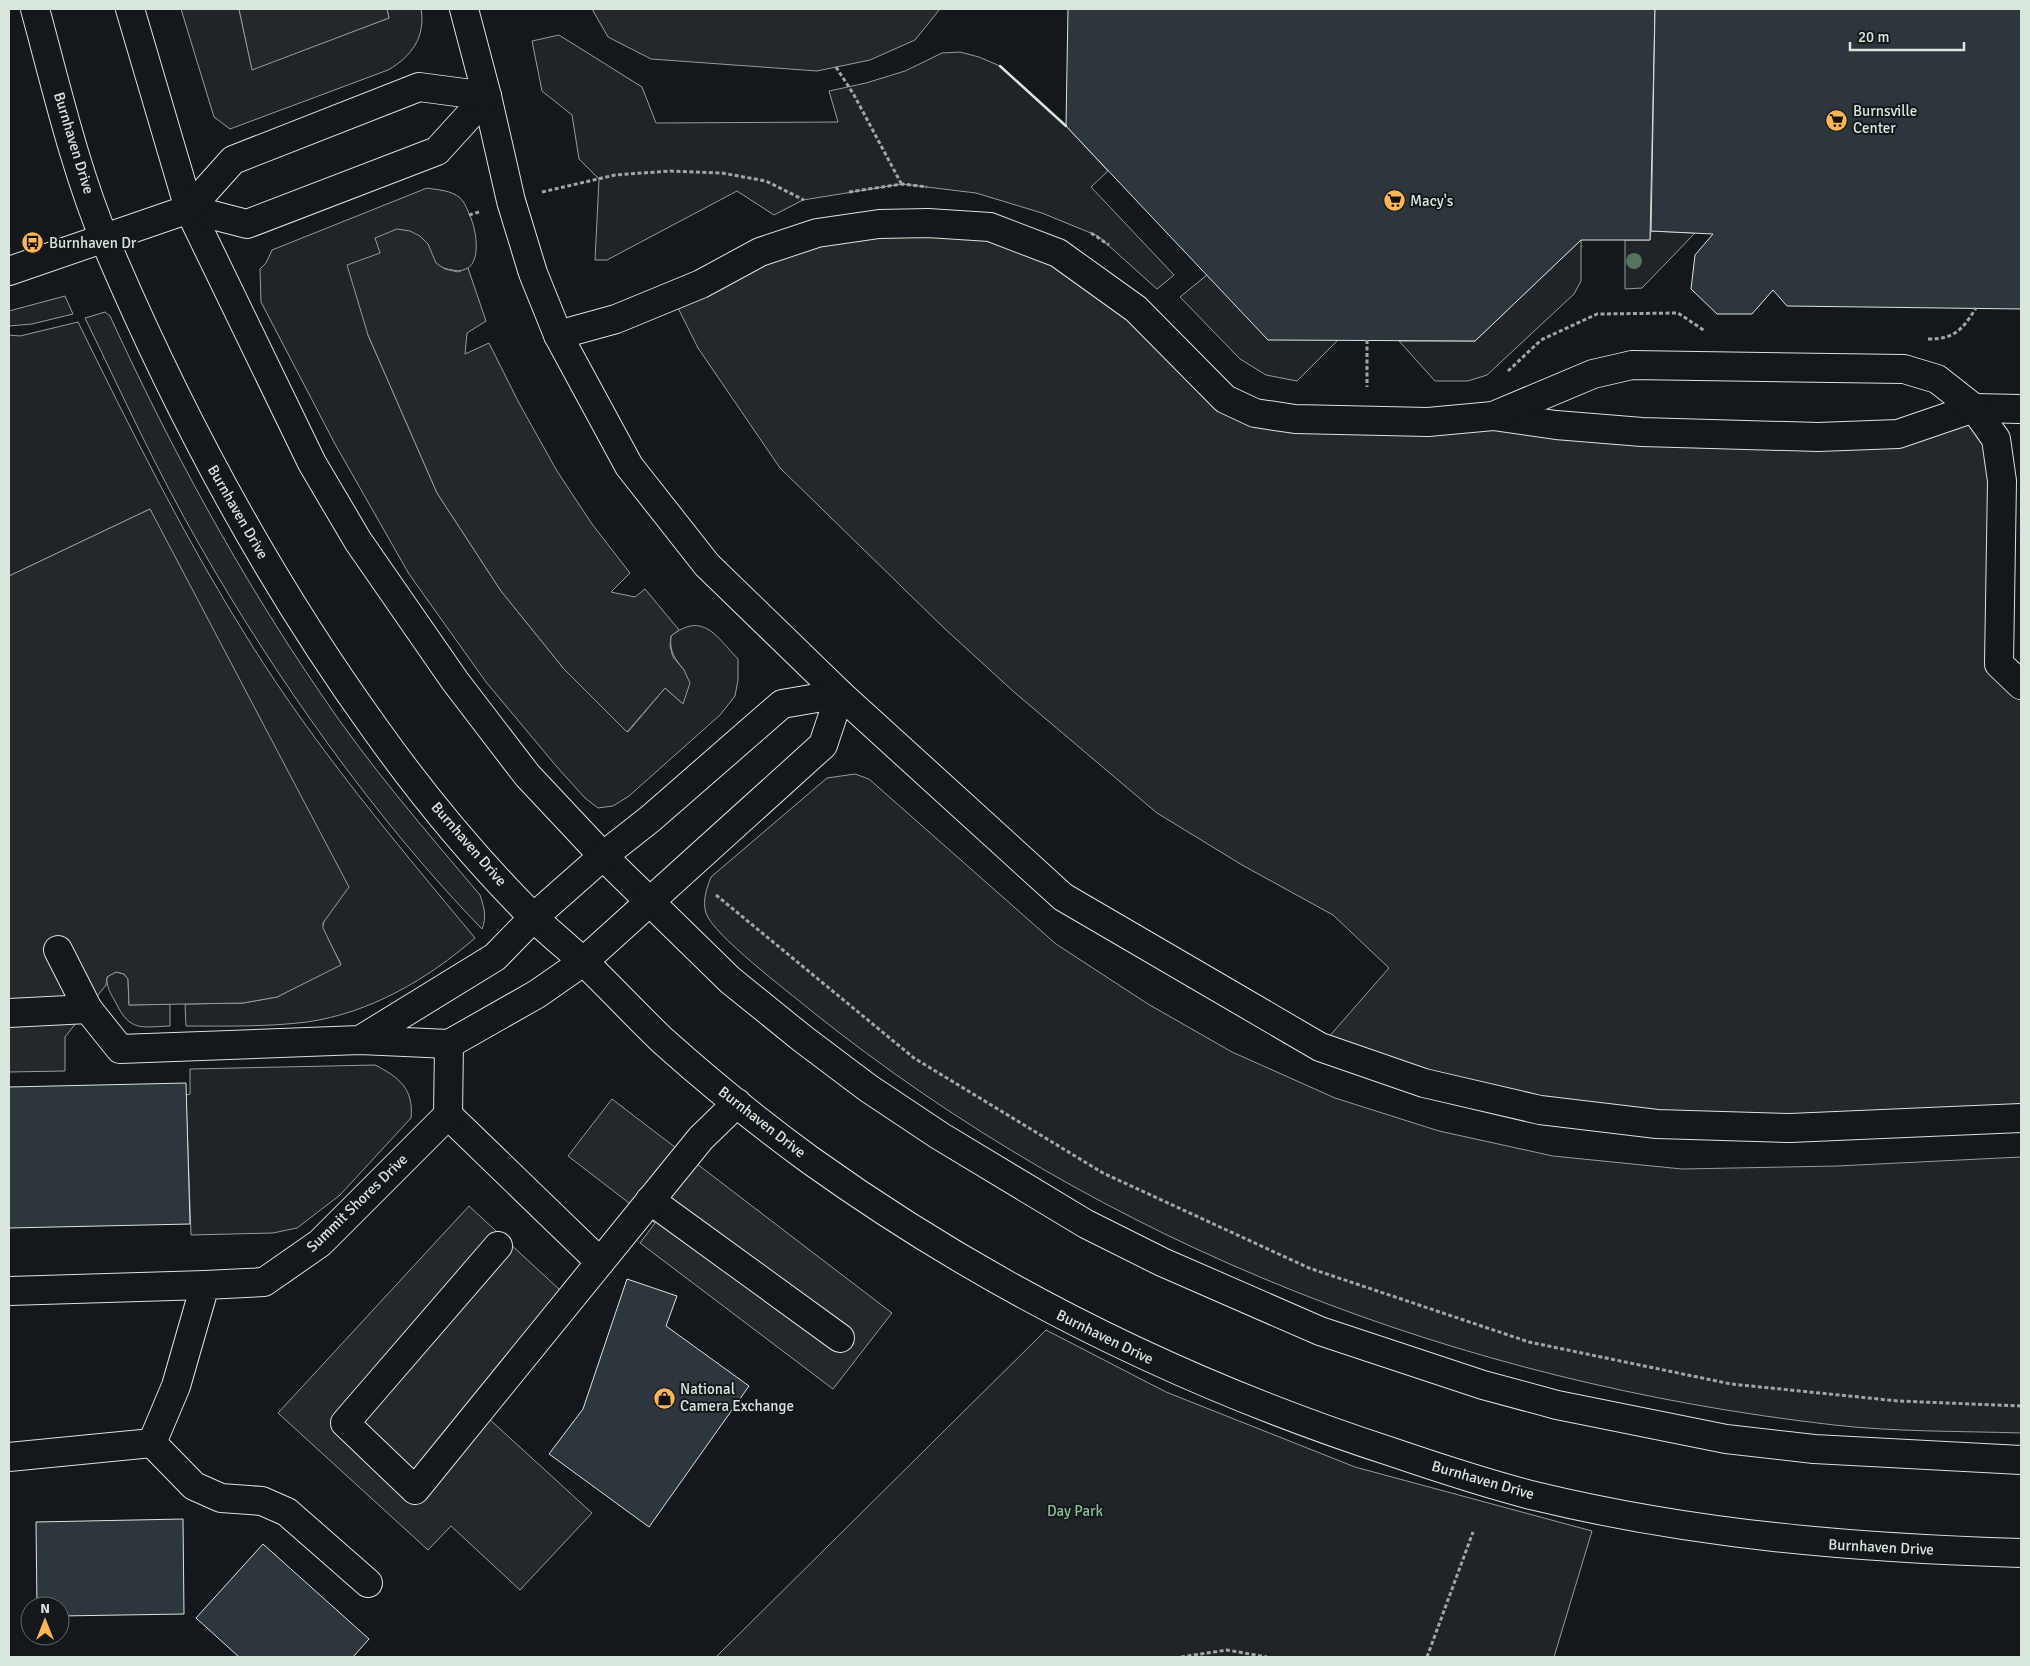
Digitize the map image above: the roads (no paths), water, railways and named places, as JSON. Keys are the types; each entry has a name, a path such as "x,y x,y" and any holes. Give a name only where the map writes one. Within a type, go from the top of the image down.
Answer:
{"street":[{"name":"Burnhaven Drive","path":"35,9 65,119 104,238 187,422 281,588 377,732 456,832 534,917 664,1041 737,1103 808,1158 882,1209 1040,1305 1200,1382 1355,1440 1536,1496 1716,1530 1801,1541 1896,1549 2021,1553"},
{"path":"130,9 189,208 312,462 358,541 455,681 527,775 603,856 730,980 803,1039 868,1088 940,1136 1086,1224 1162,1262 1320,1332 1493,1388 1557,1405 1699,1434 1814,1449 2021,1460"},
{"path":"464,9 487,96 511,201 533,274 558,335 629,466 707,565 840,694 1063,897 1329,1050 1424,1083 1531,1108 1657,1124 1790,1128 2021,1118"},
{"path":"9,271 189,208 233,160 419,87 487,96"},
{"path":"189,208 248,224 437,151 487,96"},
{"path":"558,335 616,320 701,284 760,252 817,233 879,224 928,223 990,227 1058,253 1136,309 1225,399 1255,413 1295,419 1428,422 1493,416 1556,425 1642,432 1818,437 1898,434 1974,408 2021,409"},
{"path":"1493,416 1594,374 1632,366 1904,369 1937,379 1974,408 1996,438 2002,481 1999,664 2021,685"},
{"path":"360,1040 495,956 534,917 603,856 782,704 840,694"},
{"path":"58,950 88,1010 120,1048 360,1040 449,1044 537,994 583,962 823,745 840,694"},
{"path":"9,1013 88,1010"},
{"path":"449,1044 448,1115 600,1262"},
{"path":"498,1246 345,1424 415,1490 701,1138 737,1103"},
{"name":"Summit Shores Drive","path":"9,1291 205,1286 264,1282 320,1243 448,1115"},
{"path":"650,1200 840,1338"},
{"path":"152,1443 176,1386 205,1286"},
{"path":"9,1457 152,1443"},
{"path":"152,1443 194,1486 221,1498 262,1501 287,1512 368,1583"}],"place":[{"name":"Burnsville Center","path":"1837,120"},
{"name":"Macy's","path":"1394,201"},
{"name":"Burnhaven Dr","path":"33,243"},
{"name":"National Camera Exchange","path":"664,1398"}],"park label":[{"name":"Day Park","path":"1075,1511"}]}
